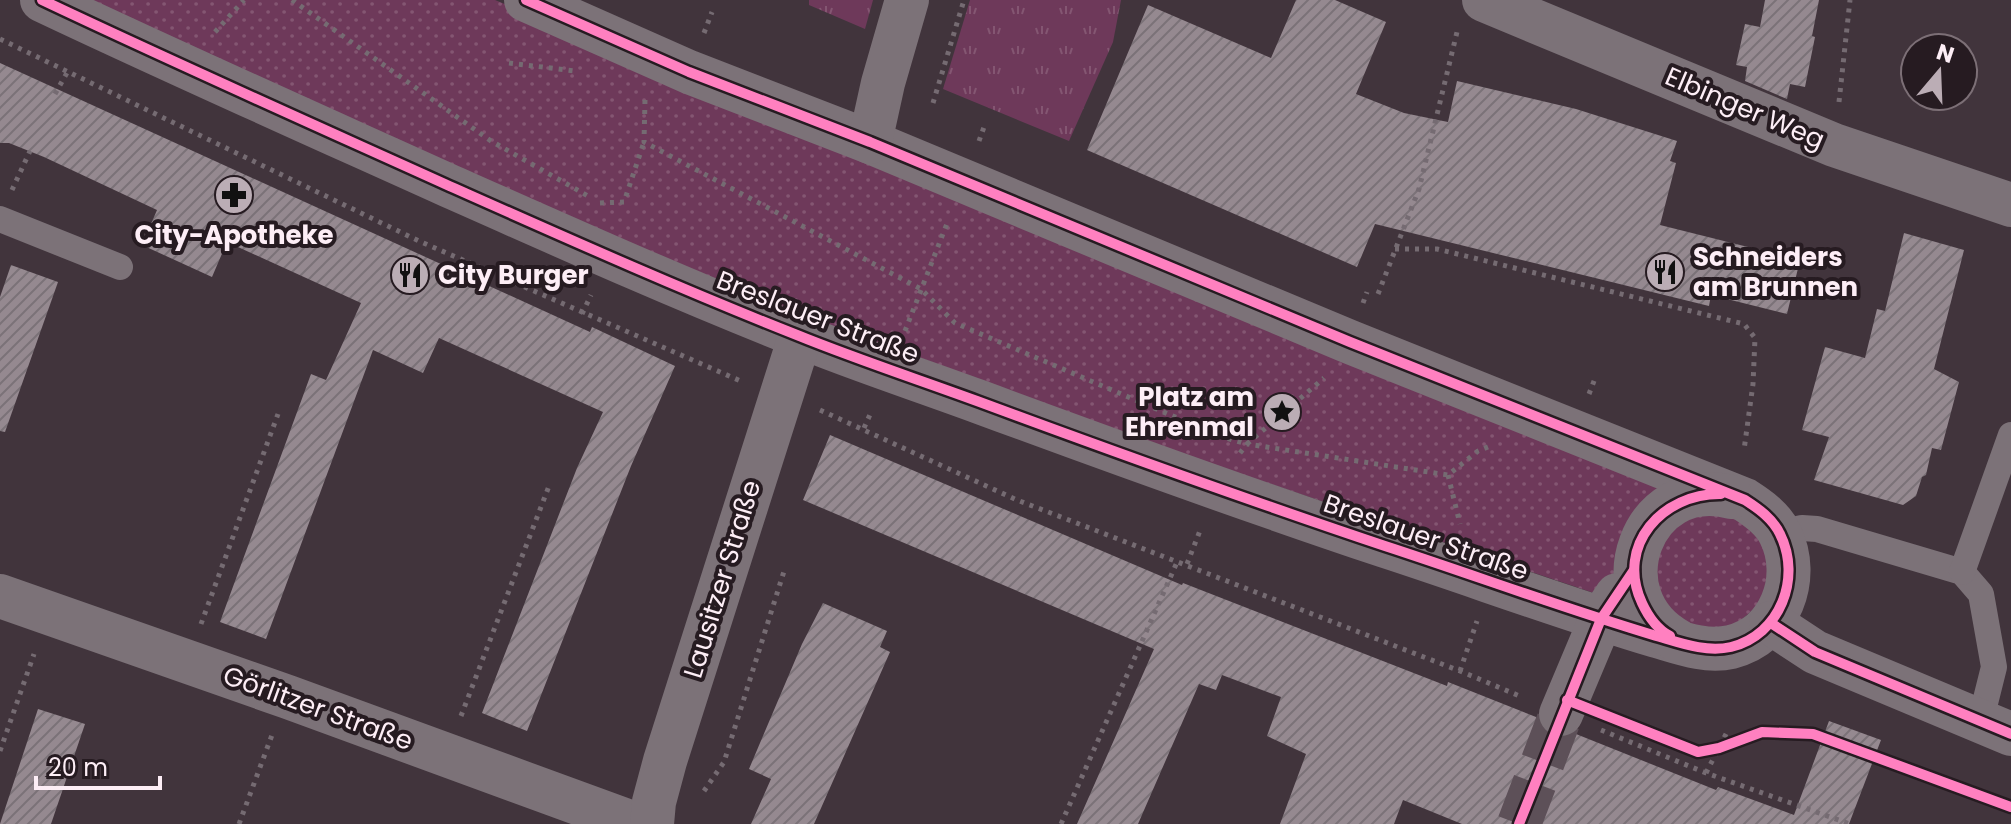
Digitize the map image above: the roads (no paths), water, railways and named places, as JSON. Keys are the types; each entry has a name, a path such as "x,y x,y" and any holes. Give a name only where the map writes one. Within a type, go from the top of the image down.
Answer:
{"street":[{"name":"Breslauer Straße","path":"42,0 188,69 609,257 800,337 1213,488 1601,619 1685,644 1708,649 1732,646 1753,638 1771,623"},
{"path":"526,0 689,72 870,142 1350,342 1745,500 1771,520 1780,533 1788,556 1790,579 1784,602 1771,623 1815,652 1996,728"},
{"path":"870,142 907,0"},
{"name":"Elbinger Weg","path":"1484,0 1834,145 2011,205"},
{"name":"Lausitzer Straße","path":"647,817 800,337"},
{"path":"1685,644 1664,633 1647,615 1637,593 1634,570 1639,545 1651,523 1670,506 1694,495 1720,494 1745,500"},
{"path":"1561,714 1601,619 1634,570"},
{"name":"Görlitzer Straße","path":"0,596 446,754 647,817"}],"lane":[{"path":"0,219 120,267"},
{"path":"1962,572 2011,435"},
{"path":"1780,533 1802,528 1817,529 1962,572 1981,594 1992,650 1996,728"}],"tunnel":[{"path":"1519,824 1561,714"}],"place":[{"name":"City-Apotheke","path":"234,195"},
{"name":"Schneiders am Brunnen","path":"1665,272"},
{"name":"City Burger","path":"410,275"},
{"name":"Platz am Ehrenmal","path":"1282,412"}]}
